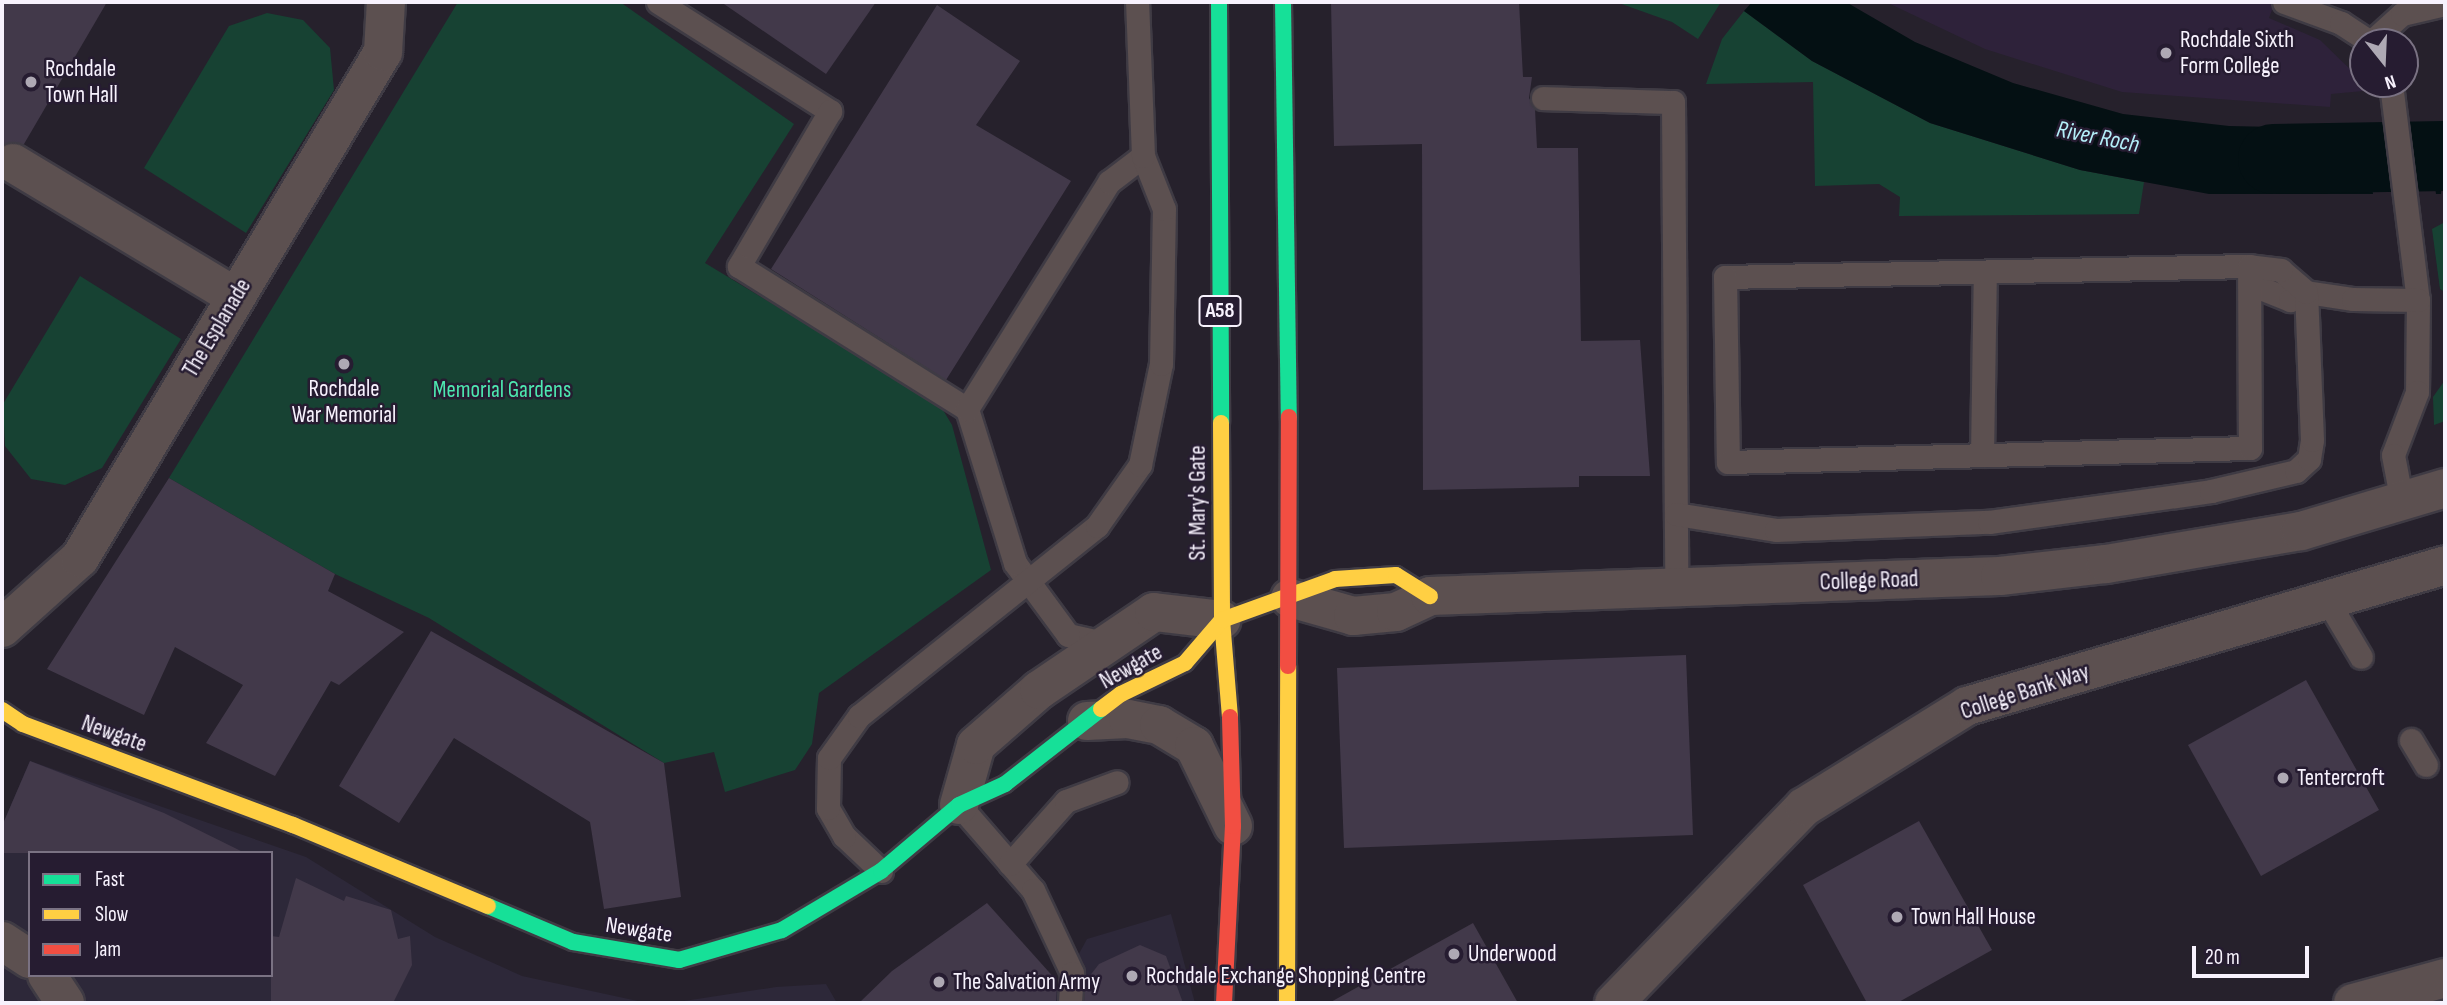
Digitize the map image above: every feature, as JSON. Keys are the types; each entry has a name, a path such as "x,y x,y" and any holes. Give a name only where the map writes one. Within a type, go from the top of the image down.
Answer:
{"main road":[{"name":"St. Mary's Gate","path":"1219,2 1222,620 1230,699 1233,826 1224,1003"},
{"path":"1283,2 1290,247 1287,1003"},
{"path":"1222,620 1290,598"},
{"name":"Newgate","path":"2,710 23,724 293,825 573,943 679,960 782,930 881,871 959,805 1005,784 1121,694 1185,663 1222,620"}],"street":[{"name":"The Esplanade","path":"2,628 80,558 383,52 386,2"},
{"path":"13,163 236,297"},
{"name":"College Road","path":"1290,598 1353,616 1396,612 1430,596 1676,584 2000,576 2092,565 2301,531 2445,488"},
{"name":"College Bank Way","path":"1614,1003 1804,807 1967,706 2445,565"},
{"path":"959,805 976,745 1039,690 1154,612 1222,620"},
{"path":"1087,721 1128,719 1159,725 1194,746 1233,826"},
{"path":"2,941 28,958"},
{"path":"48,977 65,1003"},
{"path":"2353,1003 2443,982"}],"lane":[{"path":"658,2 830,111 739,266 967,409 1015,562 1068,635 1108,644"},
{"path":"881,871 844,836 828,808 829,758 859,716 1029,583 1097,526 1140,466 1153,418 1161,364 1164,209 1143,156 1137,2"},
{"path":"2284,2 2349,28"},
{"path":"2386,28 2402,14 2445,4"},
{"path":"1543,98 1673,102 1676,584"},
{"path":"2395,98 2410,208 2418,300 2417,393 2393,455 2402,502"},
{"path":"967,409 1109,182 1143,156"},
{"path":"2249,266 2250,447 1728,462 1725,276 1985,274 2249,266 2281,270 2306,292 2353,299 2418,300"},
{"path":"1982,455 1985,274"},
{"path":"1676,514 1776,530 1989,522 2211,491 2296,471 2309,459 2312,440 2306,292"},
{"path":"2327,600 2361,657"},
{"path":"2411,740 2426,765"},
{"path":"1010,864 1066,801 1117,782"},
{"path":"959,805 1033,890 1072,973 1070,1003"}],"shaded area":[{"name":"Rochdale Sixth Form College","path":"1886,2 2275,2 2269,18 2320,40 2349,68 2349,92 2331,94 2330,107 2122,92 1985,49"},
{"path":"30,761 306,857 435,937 522,976 647,1003 2,1003 2,826"},
{"path":"1171,914 1195,1003 1031,1003 1062,985 1087,939"},
{"path":"826,984 837,1003 671,1003 776,987"}],"green space":[{"name":"Memorial Gardens","path":"458,2 620,2 794,124 705,263 940,405 952,425 991,570 819,693 812,744 795,770 725,792 714,752 664,763 429,618 335,574 169,478"},
{"path":"1616,2 1721,2 1698,39 1672,22"},
{"path":"1744,11 1812,61 1930,123 2080,170 2144,182 2139,214 1899,216 1900,197 1879,184 1815,186 1813,82 1706,84 1722,39"},
{"path":"267,13 303,20 330,48 334,90 246,233 144,168 229,26"},
{"path":"2445,222 2445,292 2440,289 2432,229"},
{"path":"80,276 181,339 102,468 65,485 31,479 5,446 3,404"},
{"path":"2445,380 2445,421 2434,425 2433,397"}],"water":[{"path":"1752,2 1846,2 1915,42 2013,83 2123,114 2229,126 2364,129 2373,194 2209,194 2080,170 1930,123 1812,61 1744,11"},
{"path":"2445,127 2441,194 2436,194 2427,129"}],"building":[{"name":"Rochdale Town Hall","path":"2,2 107,2 24,144 2,144"},
{"path":"721,2 876,2 826,74"},
{"path":"1331,2 1519,2 1523,77 1532,77 1529,98 1535,109 1537,148 1578,148 1581,341 1640,340 1650,476 1579,476 1579,487 1423,490 1422,144 1334,146"},
{"path":"937,5 1020,61 976,125 1071,181 946,380 771,269"},
{"path":"169,478 335,574 328,591 404,632 339,685 331,681 275,776 206,743 243,685 175,647 144,715 47,669"},
{"path":"431,631 664,763 681,897 604,909 590,822 454,738 399,823 339,786"},
{"path":"1686,655 1693,835 1344,848 1337,668"},
{"name":"Tentercroft","path":"2306,680 2379,810 2261,876 2188,745"},
{"path":"30,761 164,813 241,851 2,853 2,826"},
{"name":"Town Hall House","path":"1919,821 1992,950 1897,1003 1867,1003 1803,885"},
{"path":"296,878 344,901 346,896 391,910 398,939 410,936 412,965 393,1003 271,1003 273,936 279,937"},
{"path":"987,903 1057,981 1056,1003 859,1003 892,971"},
{"name":"Underwood","path":"1473,923 1518,1003 1329,1003"},
{"name":"Rochdale Exchange Shopping Centre","path":"1140,945 1166,956 1183,1003 1084,1003 1085,982 1099,964"}],"waterway":[{"name":"River Roch","path":"2273,159 2445,156"}],"traffic: fast":[{"path":"1219,2 1221,423"},
{"path":"1283,2 1289,417"},
{"path":"488,906 573,942 679,960 782,930 881,871 959,805 1005,784 1101,709"}],"traffic: slow":[{"path":"1221,423 1222,620 1230,717"},
{"path":"1101,709 1121,694 1185,663 1222,620 1335,579 1396,575 1430,596"},
{"path":"1287,1003 1288,666"},
{"path":"2,710 23,724 293,825 488,906"}],"traffic: jam":[{"path":"1288,666 1289,417"},
{"path":"1224,1003 1233,826 1230,717"}],"place":[{"name":"Rochdale Sixth Form College","path":"2166,53"},
{"name":"Rochdale Town Hall","path":"31,82"},
{"name":"Rochdale War Memorial","path":"344,364"},
{"name":"Tentercroft","path":"2283,778"},
{"name":"Town Hall House","path":"1897,917"},
{"name":"Underwood","path":"1454,954"},
{"name":"Rochdale Exchange Shopping Centre","path":"1132,976"},
{"name":"The Salvation Army","path":"939,982"}]}
